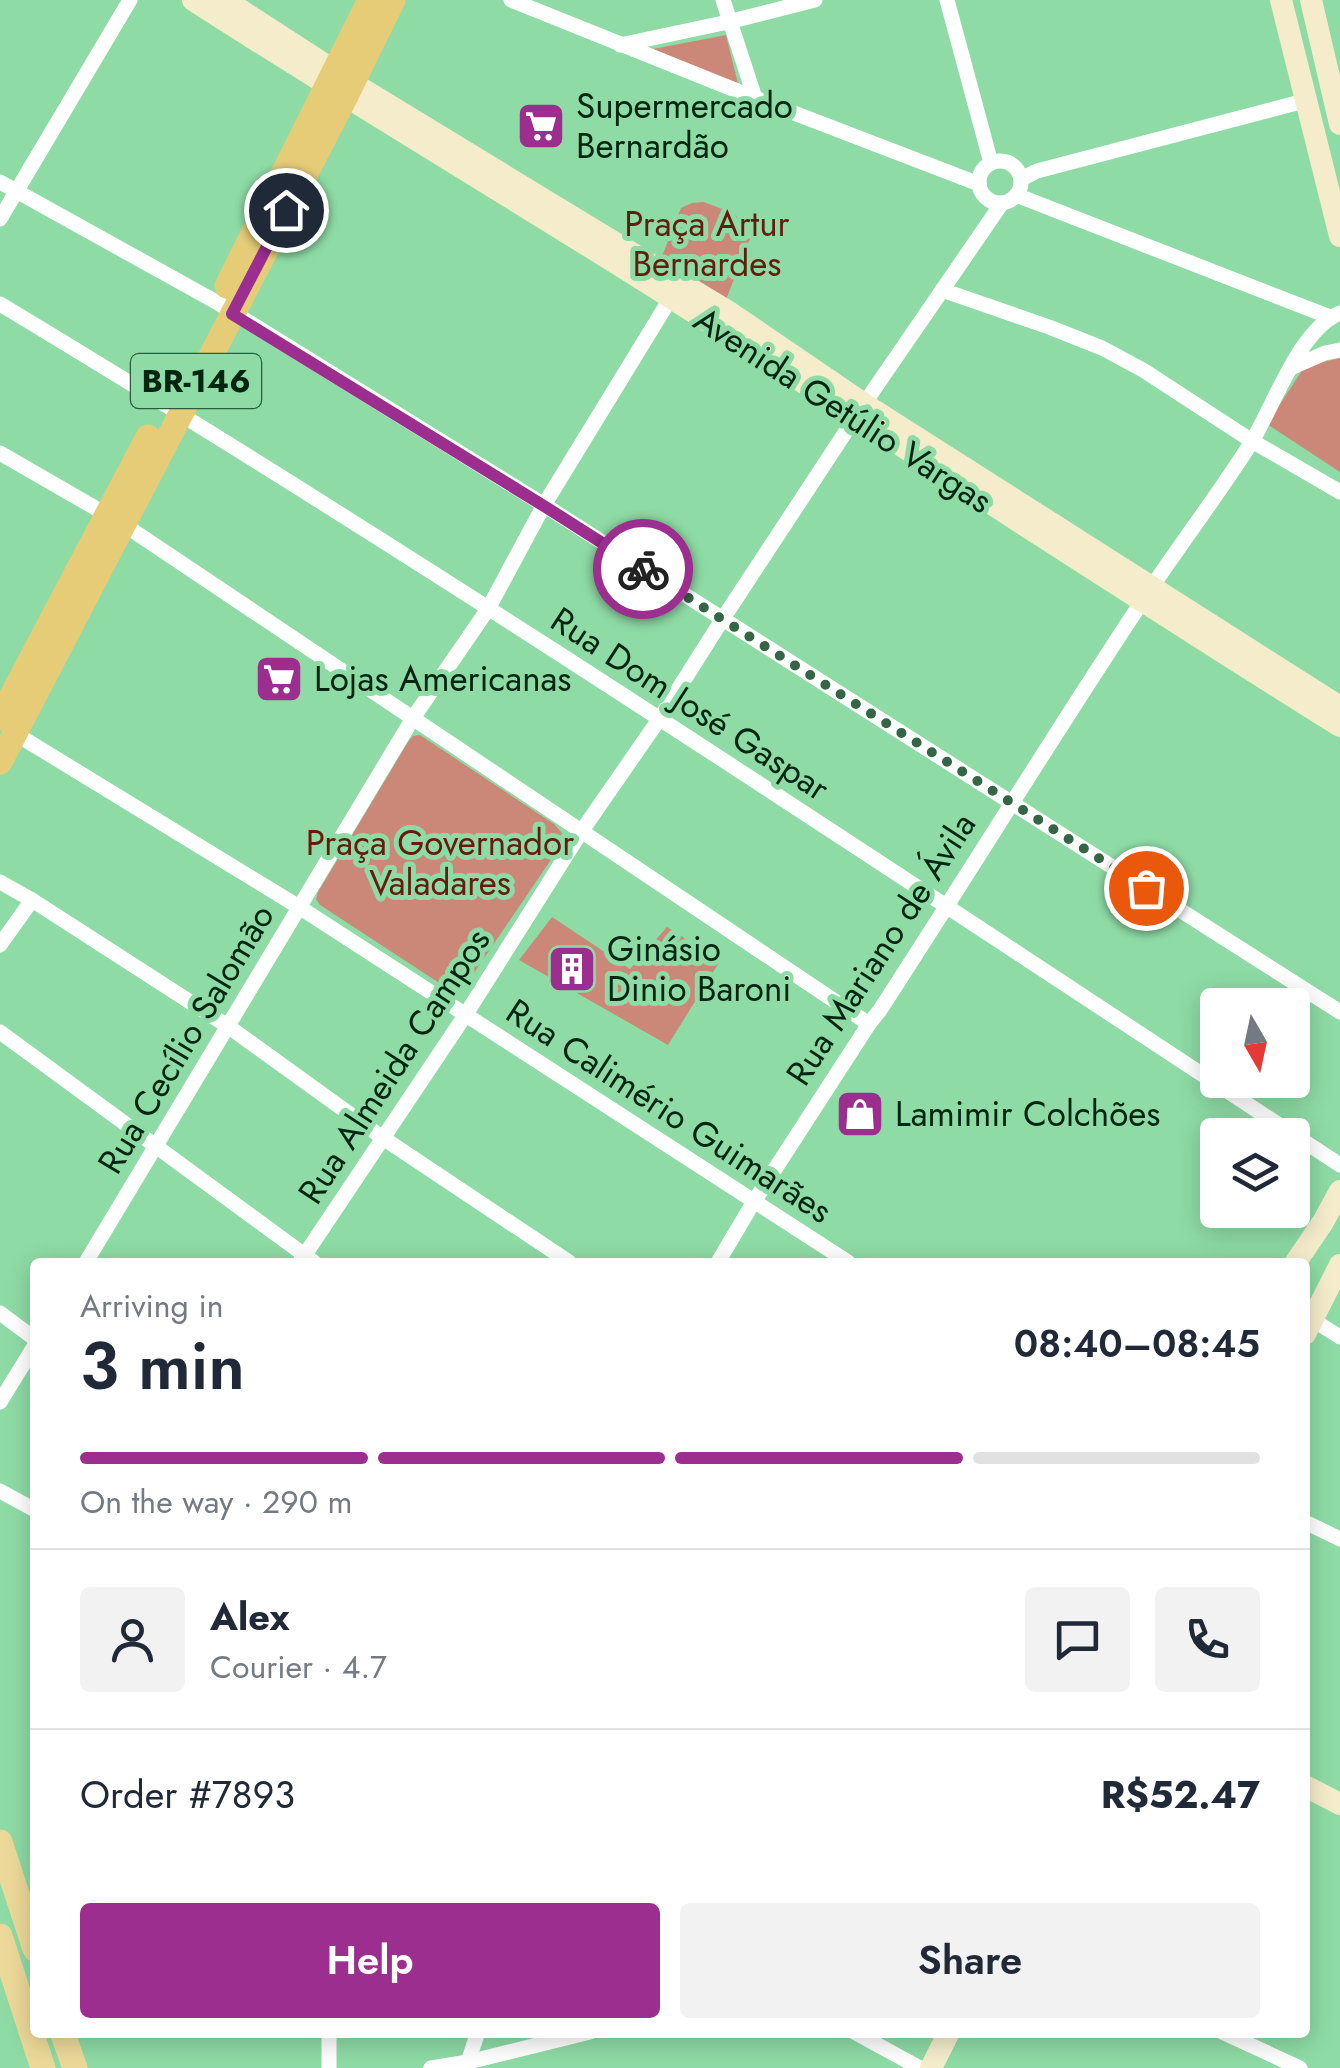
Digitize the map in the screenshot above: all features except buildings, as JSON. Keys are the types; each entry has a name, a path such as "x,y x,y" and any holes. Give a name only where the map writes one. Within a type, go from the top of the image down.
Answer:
{"highway":[{"name":"BR-146","path":"0,762 5,725 382,2"}],"main road":[{"name":"Avenida Getúlio Vargas","path":"193,0 340,84 676,291 1146,595 1340,726"},
{"name":"Avenida Getúlio Vargas","path":"225,0 340,84"},
{"path":"1280,0 1340,236"},
{"path":"1310,0 1340,124"},
{"name":"Avenida Getúlio Vargas","path":"1146,595 1340,708"},
{"path":"1299,1258 1340,1191"},
{"path":"1310,1325 1340,1264"},
{"path":"1310,1789 1340,1804"},
{"path":"0,1842 30,1932"},
{"path":"0,1936 30,2028"},
{"path":"33,2038 43,2068"},
{"path":"64,2038 75,2068"},
{"path":"931,2068 947,2038"}],"street":[{"path":"0,219 130,0"},
{"path":"511,0 979,184"},
{"path":"723,0 755,98"},
{"path":"620,45 815,0"},
{"path":"947,0 991,163"},
{"path":"1013,192 1019,173 1010,164 998,161 982,172 979,184 990,200 1013,192 1037,171 1304,101"},
{"path":"0,182 225,308 1012,801 1340,1012"},
{"path":"1013,192 1335,315"},
{"name":"Rua Almeida Campos","path":"307,1258 581,832 860,411 1013,192"},
{"path":"942,290 1102,348 1340,492"},
{"name":"Rua Cecílio Salomão","path":"88,1258 413,718 488,608 544,506 676,291"},
{"name":"Rua Dom José Gaspar","path":"0,304 660,718 1340,1165"},
{"name":"Rua Mariano de Ávila","path":"720,1258 1012,801 1252,440 1303,345 1335,315"},
{"path":"1293,366 1340,350"},
{"path":"0,453 115,520 869,1024"},
{"name":"Rua Calimério Guimarães","path":"5,725 300,907 842,1258"},
{"path":"0,882 229,1027 562,1258"},
{"path":"0,945 32,900"},
{"path":"0,1032 303,1258"},
{"path":"0,1313 30,1338"},
{"path":"1310,1327 1340,1337"},
{"path":"0,1402 30,1351"},
{"path":"0,1490 30,1507"},
{"path":"1310,1524 1340,1539"},
{"path":"328,2068 329,2038"},
{"path":"468,2062 476,2038"},
{"path":"431,2068 566,2038"},
{"path":"865,2038 920,2068"},
{"path":"1235,2038 1300,2068"}],"green space":[{"path":"726,35 738,84 653,49"},
{"name":"Praça Artur Bernardes","path":"703,202 738,217 752,234 725,302 659,264 681,208"},
{"path":"1340,358 1340,472 1267,424 1305,366"},
{"name":"Praça Governador Valadares","path":"420,735 562,833 563,842 461,992 453,992 316,899 408,742"},
{"path":"552,917 630,969 667,927 720,961 668,1045 519,960"}],"way so far":[{"path":"643,569 1146,888"}],"place":[{"name":"Supermercado Bernardão","path":"541,126"},
{"name":"Lojas Americanas","path":"279,679"},
{"name":"Ginásio Dinio Baroni","path":"572,969"},
{"name":"Lamimir Colchões","path":"860,1114"}],"route":[{"path":"286,210 232,314 643,569"}]}
